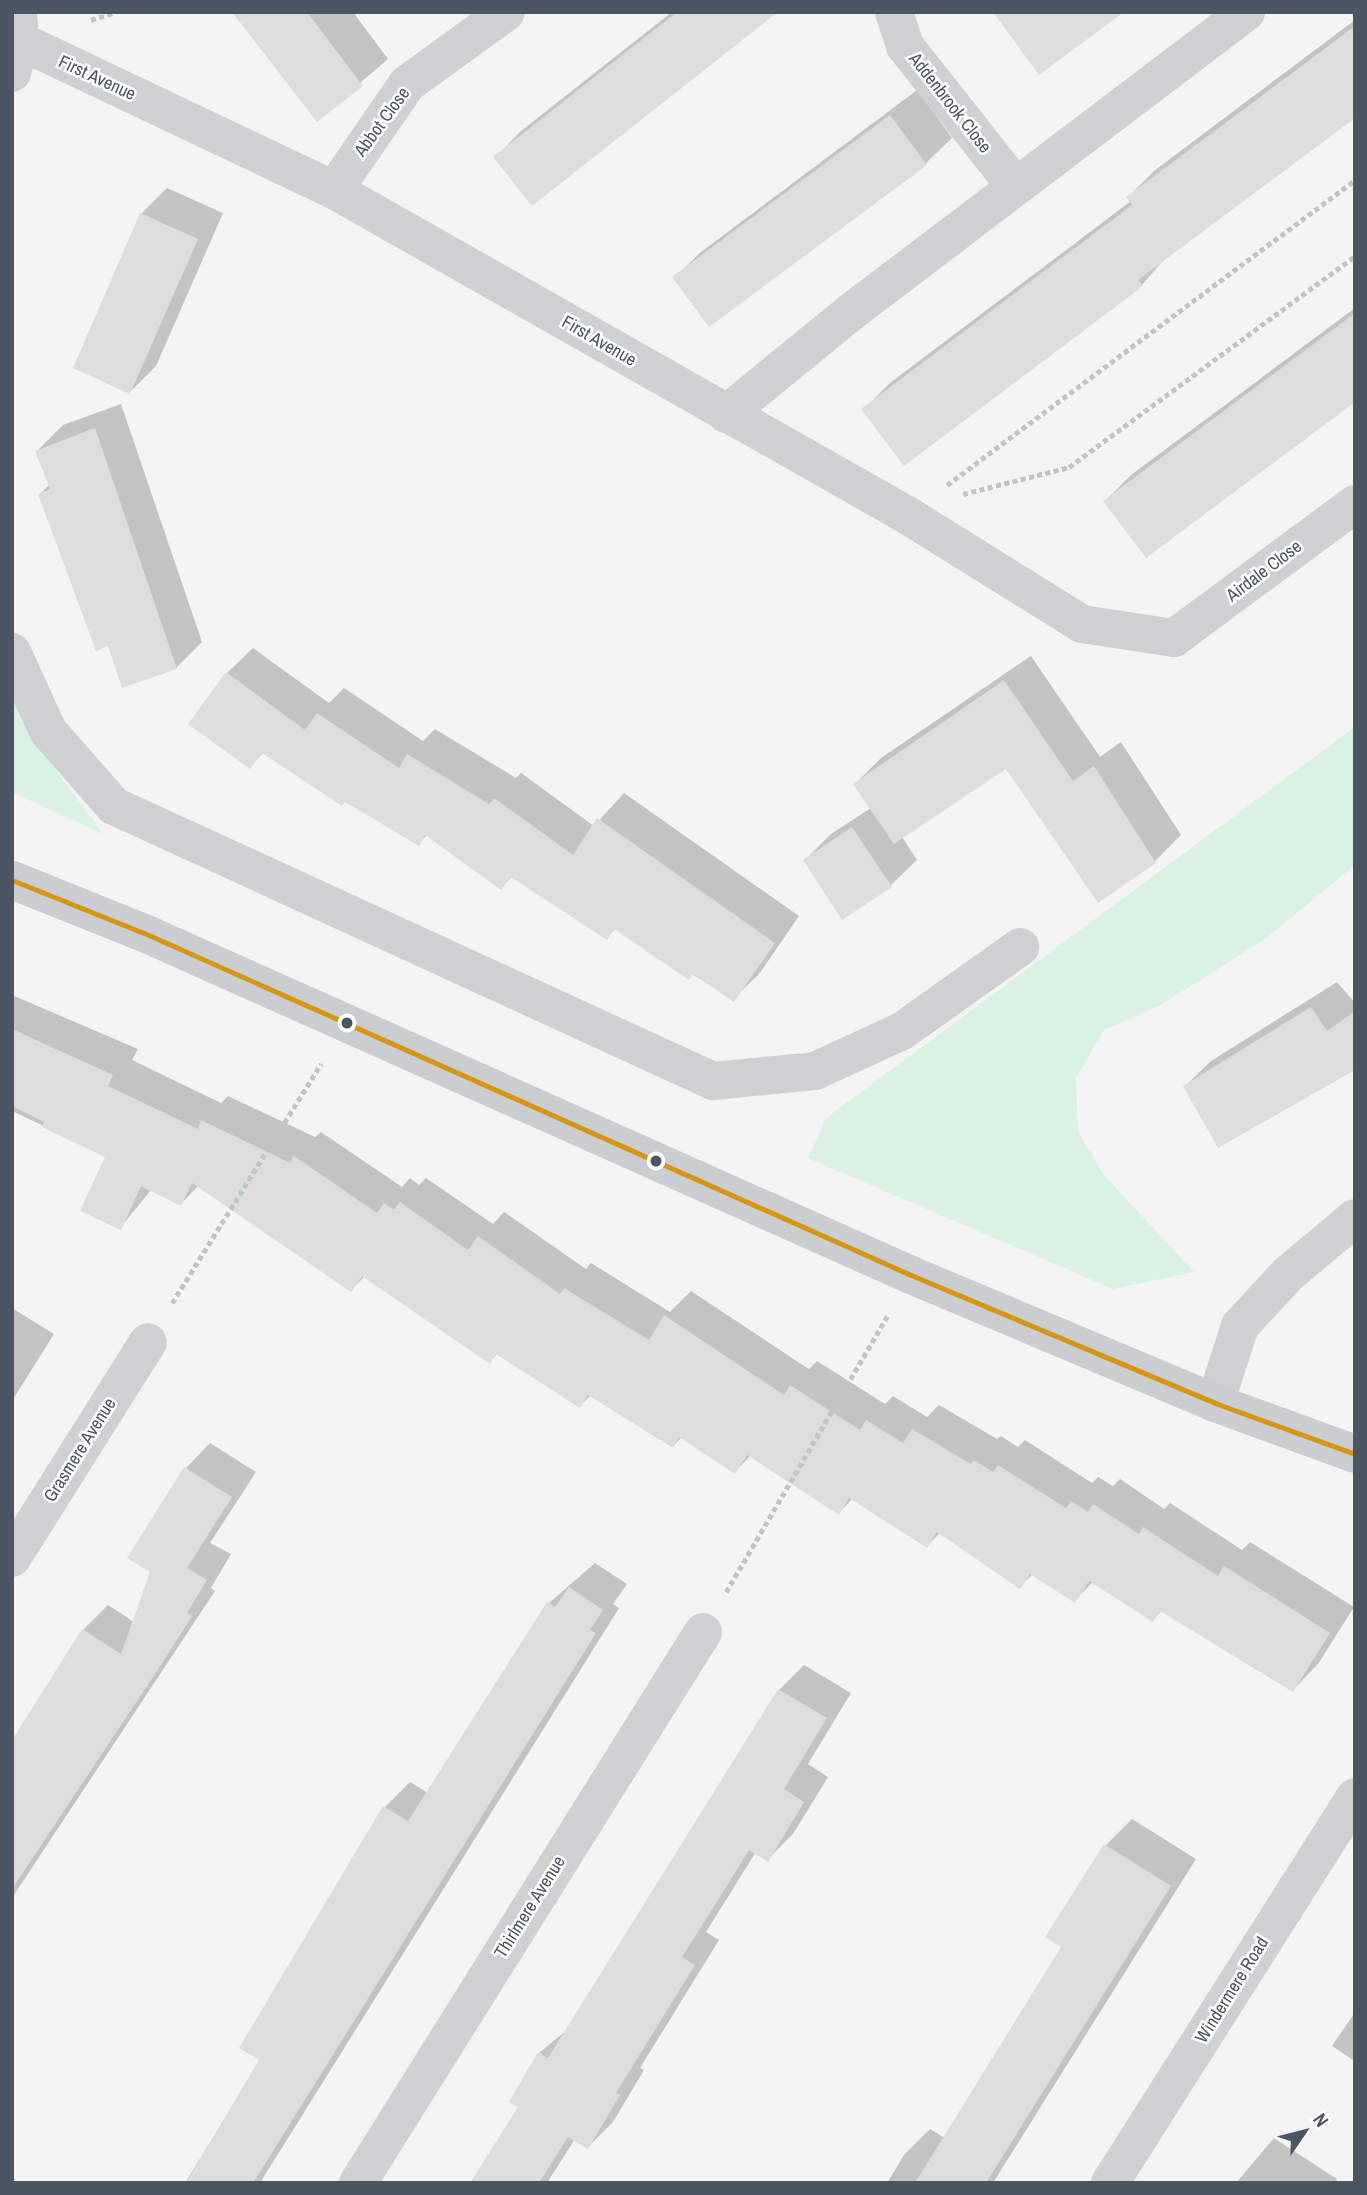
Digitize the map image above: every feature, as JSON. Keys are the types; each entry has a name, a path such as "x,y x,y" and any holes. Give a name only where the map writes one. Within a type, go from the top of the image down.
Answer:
{"main road":[{"path":"12,880 151,936 345,1026 911,1275 1215,1404 1355,1454"}],"street":[{"name":"Abbot Close","path":"334,190 407,85 506,12"},
{"name":"Addenbrook Close","path":"894,12 905,46 1016,187"},
{"path":"726,414 1016,187 1205,24 1246,12"},
{"name":"First Avenue","path":"17,42 334,190 907,515 1082,624 1174,638"},
{"name":"Airdale Close","path":"1174,638 1355,504"},
{"path":"12,652 48,731 114,806 713,1081 815,1070 902,1031 1020,947"},
{"path":"1215,1404 1240,1326 1288,1274 1355,1218"},
{"name":"Grasmere Avenue","path":"12,1558 148,1342"},
{"name":"Thirlmere Avenue","path":"358,2183 702,1632"},
{"name":"Windermere Road","path":"1110,2183 1349,1817"}],"path":[{"path":"907,515 1355,180"},
{"path":"907,515 980,488 1069,467 1355,256"},
{"path":"148,1342 345,1026"},
{"path":"702,1632 911,1275"}],"green space":[{"path":"12,692 28,732 103,834 12,792"},
{"path":"1355,727 1355,865 1265,939 1159,1006 1104,1030 1076,1078 1078,1131 1103,1174 1194,1272 1113,1289 808,1158 826,1118"}],"building":[{"path":"232,12 307,12 363,86 317,122"},
{"path":"677,12 778,12 532,206 493,157"},
{"path":"993,12 1124,12 1039,75"},
{"path":"1355,26 1355,118 1138,280 1143,286 904,466 861,409 1132,205 1126,197"},
{"path":"890,115 927,165 709,327 672,277"},
{"path":"140,213 198,239 130,394 73,368"},
{"path":"1355,313 1355,402 1146,558 1103,501"},
{"path":"95,428 177,669 122,688 108,646 96,651 38,494 50,489 35,451"},
{"path":"226,672 305,730 317,713 399,768 407,754 489,804 494,798 573,855 597,818 775,943 734,1002 693,974 689,980 614,929 607,940 511,877 501,890 425,835 419,846 345,802 342,806 262,753 250,769 188,724"},
{"path":"1004,680 1073,781 1094,766 1156,863 1098,903 1006,769 894,844 853,784"},
{"path":"852,827 892,887 842,920 803,860"},
{"path":"1311,1007 1327,1031 1355,1011 1355,1070 1218,1148 1183,1086"},
{"path":"12,1029 113,1075 108,1086 198,1129 201,1120 290,1163 294,1156 377,1213 384,1203 394,1210 400,1202 468,1250 478,1236 560,1294 564,1288 649,1340 664,1315 784,1395 790,1385 860,1430 866,1420 903,1443 912,1429 971,1464 974,1460 993,1472 998,1465 1066,1508 1071,1501 1088,1512 1093,1504 1139,1534 1143,1527 1218,1576 1224,1566 1330,1633 1293,1692 1160,1611 1153,1622 1089,1581 1075,1603 1030,1574 1020,1589 937,1532 927,1548 849,1498 839,1515 747,1455 735,1474 679,1437 673,1448 588,1395 580,1408 496,1354 490,1364 362,1276 351,1292 192,1183 181,1206 141,1186 121,1230 80,1211 105,1157 42,1127 44,1122 12,1106"},
{"path":"184,1467 232,1497 187,1568 207,1580 187,1613 192,1616 163,1662 12,1889 12,1740 82,1629 121,1654 150,1572 127,1558"},
{"path":"569,1587 603,1610 590,1630 596,1633 253,2183 186,2183 259,2060 239,2048 383,1806 408,1821 547,1602 555,1607"},
{"path":"778,1689 827,1718 784,1789 804,1802 768,1862 749,1850 682,1957 695,1965 616,2093 620,2095 588,2149 568,2137 539,2183 470,2183 518,2107 509,2102 538,2052 548,2058"},
{"path":"1104,1844 1171,1886 986,2183 915,2183 1061,1947 1045,1937"}],"transit line":[{"path":"12,880 151,936 911,1275 1215,1403 1355,1454"}]}
